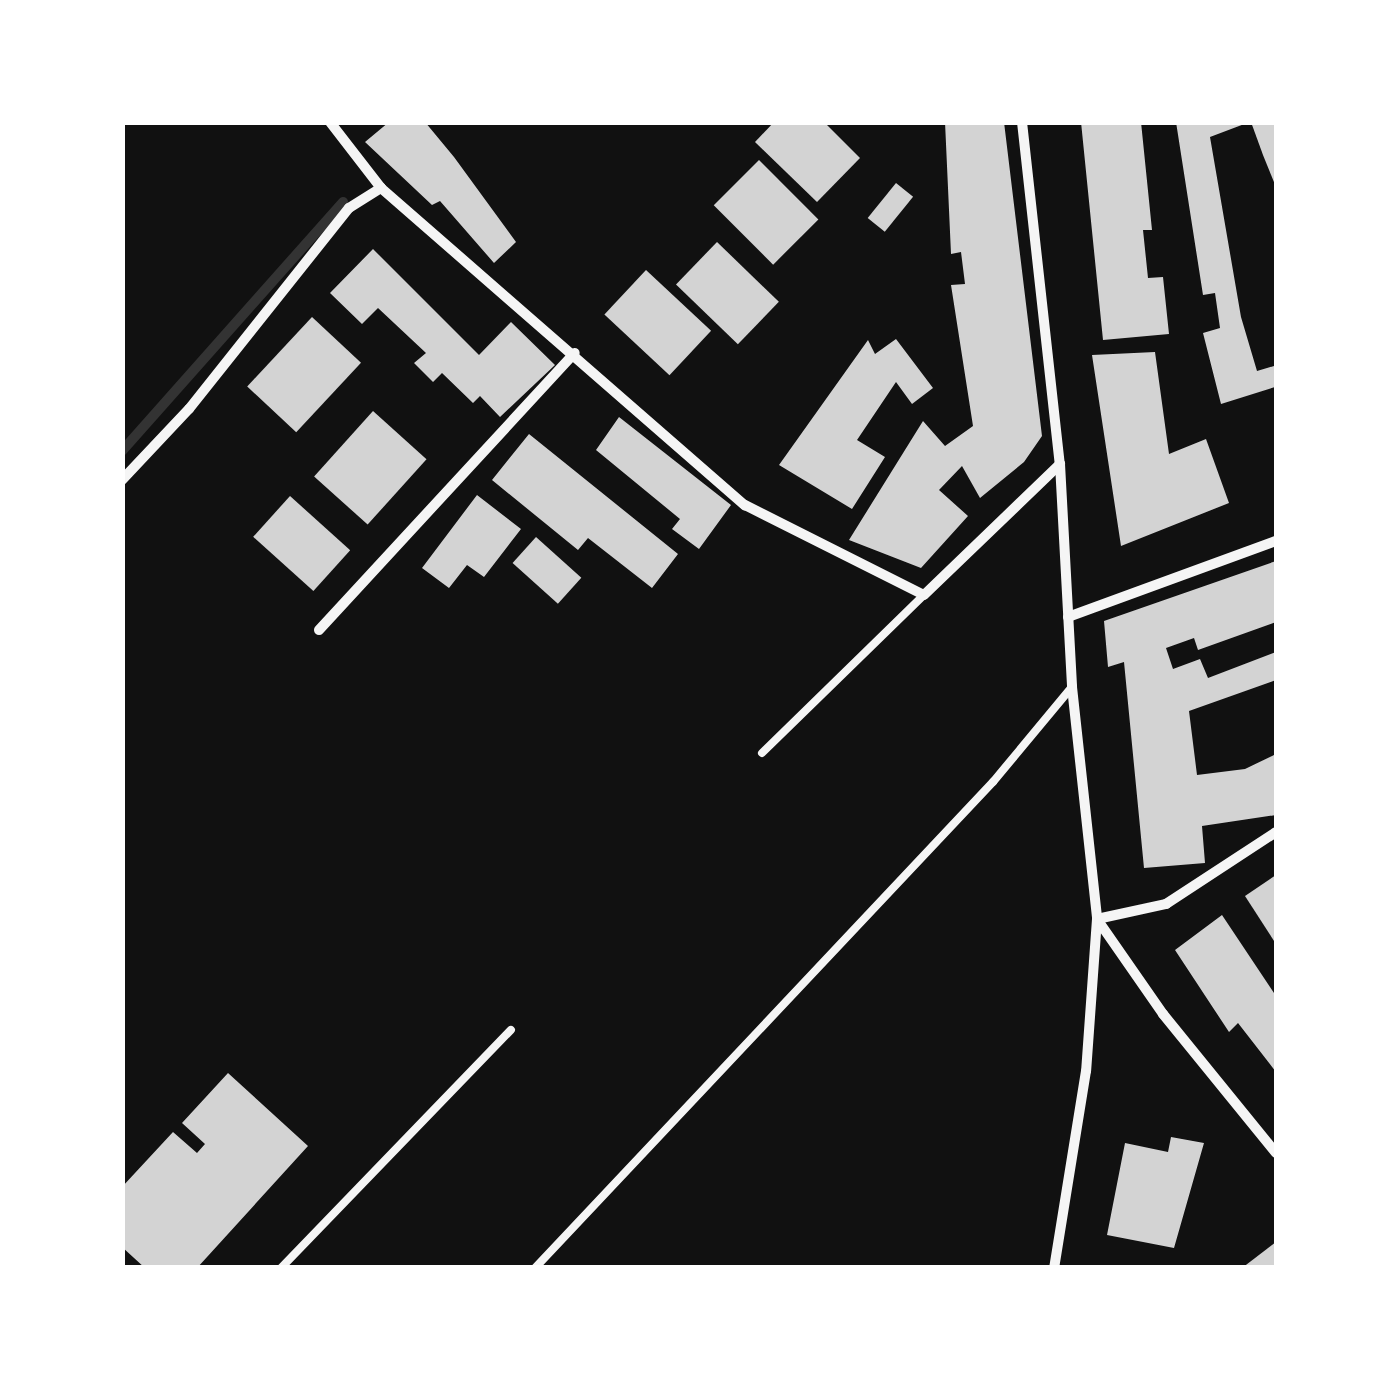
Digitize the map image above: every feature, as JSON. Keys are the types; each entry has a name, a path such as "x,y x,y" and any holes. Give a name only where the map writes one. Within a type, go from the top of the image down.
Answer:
{"street":[{"path":"1022,122 1060,464 1072,687 1097,918 1086,1071 1054,1268"},
{"path":"331,123 381,188 576,353 745,506 924,595 1060,464"},
{"path":"122,480 189,410 349,208 381,188"},
{"path":"319,630 576,353"},
{"path":"1068,617 1276,542"},
{"path":"1097,918 1166,904 1276,832"},
{"path":"1097,918 1164,1014 1276,1153"}],"lane":[{"path":"762,752 924,595"},
{"path":"535,1268 994,782 1072,687"},
{"path":"280,1268 511,1030"}],"building":[{"path":"389,122 425,122 454,157 516,242 494,263 440,201 432,205 365,142"},
{"path":"774,122 824,122 860,158 817,202 755,142"},
{"path":"945,122 1004,122 1042,436 1024,462 980,498 962,466 939,490 968,516 921,568 849,540 923,421 945,446 973,426 951,285 965,284 961,252 951,254"},
{"path":"1081,122 1141,122 1152,230 1143,230 1148,278 1163,277 1169,334 1103,340"},
{"path":"1176,122 1247,123 1210,137 1241,317 1257,371 1274,366 1275,387 1221,404 1203,333 1220,328 1215,293 1203,295"},
{"path":"1251,122 1276,122 1276,187 1263,155"},
{"path":"759,160 818,219 773,265 714,205"},
{"path":"896,183 913,197 885,232 868,218"},
{"path":"717,242 779,302 738,344 676,284"},
{"path":"373,249 479,355 511,322 555,365 500,417 480,396 473,403 442,373 433,382 414,363 426,353 378,308 362,324 330,293"},
{"path":"646,270 711,331 669,375 604,315"},
{"path":"312,317 361,363 296,432 247,386"},
{"path":"896,339 933,388 912,404 896,382 857,440 885,457 852,509 779,465 868,340 875,354"},
{"path":"1155,352 1169,454 1206,439 1229,503 1121,546 1092,355"},
{"path":"373,411 427,459 368,525 314,476"},
{"path":"619,417 731,505 699,549 672,529 680,519 596,450"},
{"path":"529,434 678,554 652,588 588,538 578,550 492,480"},
{"path":"477,495 521,529 484,577 467,565 449,588 422,568"},
{"path":"290,496 350,550 313,591 253,537"},
{"path":"536,537 581,578 558,604 513,563"},
{"path":"1276,561 1276,622 1198,650 1194,638 1166,648 1173,669 1200,659 1208,678 1276,652 1276,680 1189,711 1197,775 1245,769 1276,754 1276,815 1202,826 1205,863 1144,868 1124,662 1108,667 1104,621"},
{"path":"1276,875 1276,944 1245,896"},
{"path":"1222,915 1276,996 1276,1072 1238,1023 1229,1032 1175,950"},
{"path":"228,1073 308,1146 197,1268 145,1268 122,1247 122,1187 173,1132 197,1153 205,1144 182,1123"},
{"path":"1171,1137 1204,1143 1174,1248 1107,1235 1125,1143 1168,1152"},
{"path":"1276,1242 1276,1268 1242,1268"}],"waterway":[{"path":"122,451 343,202"}]}
